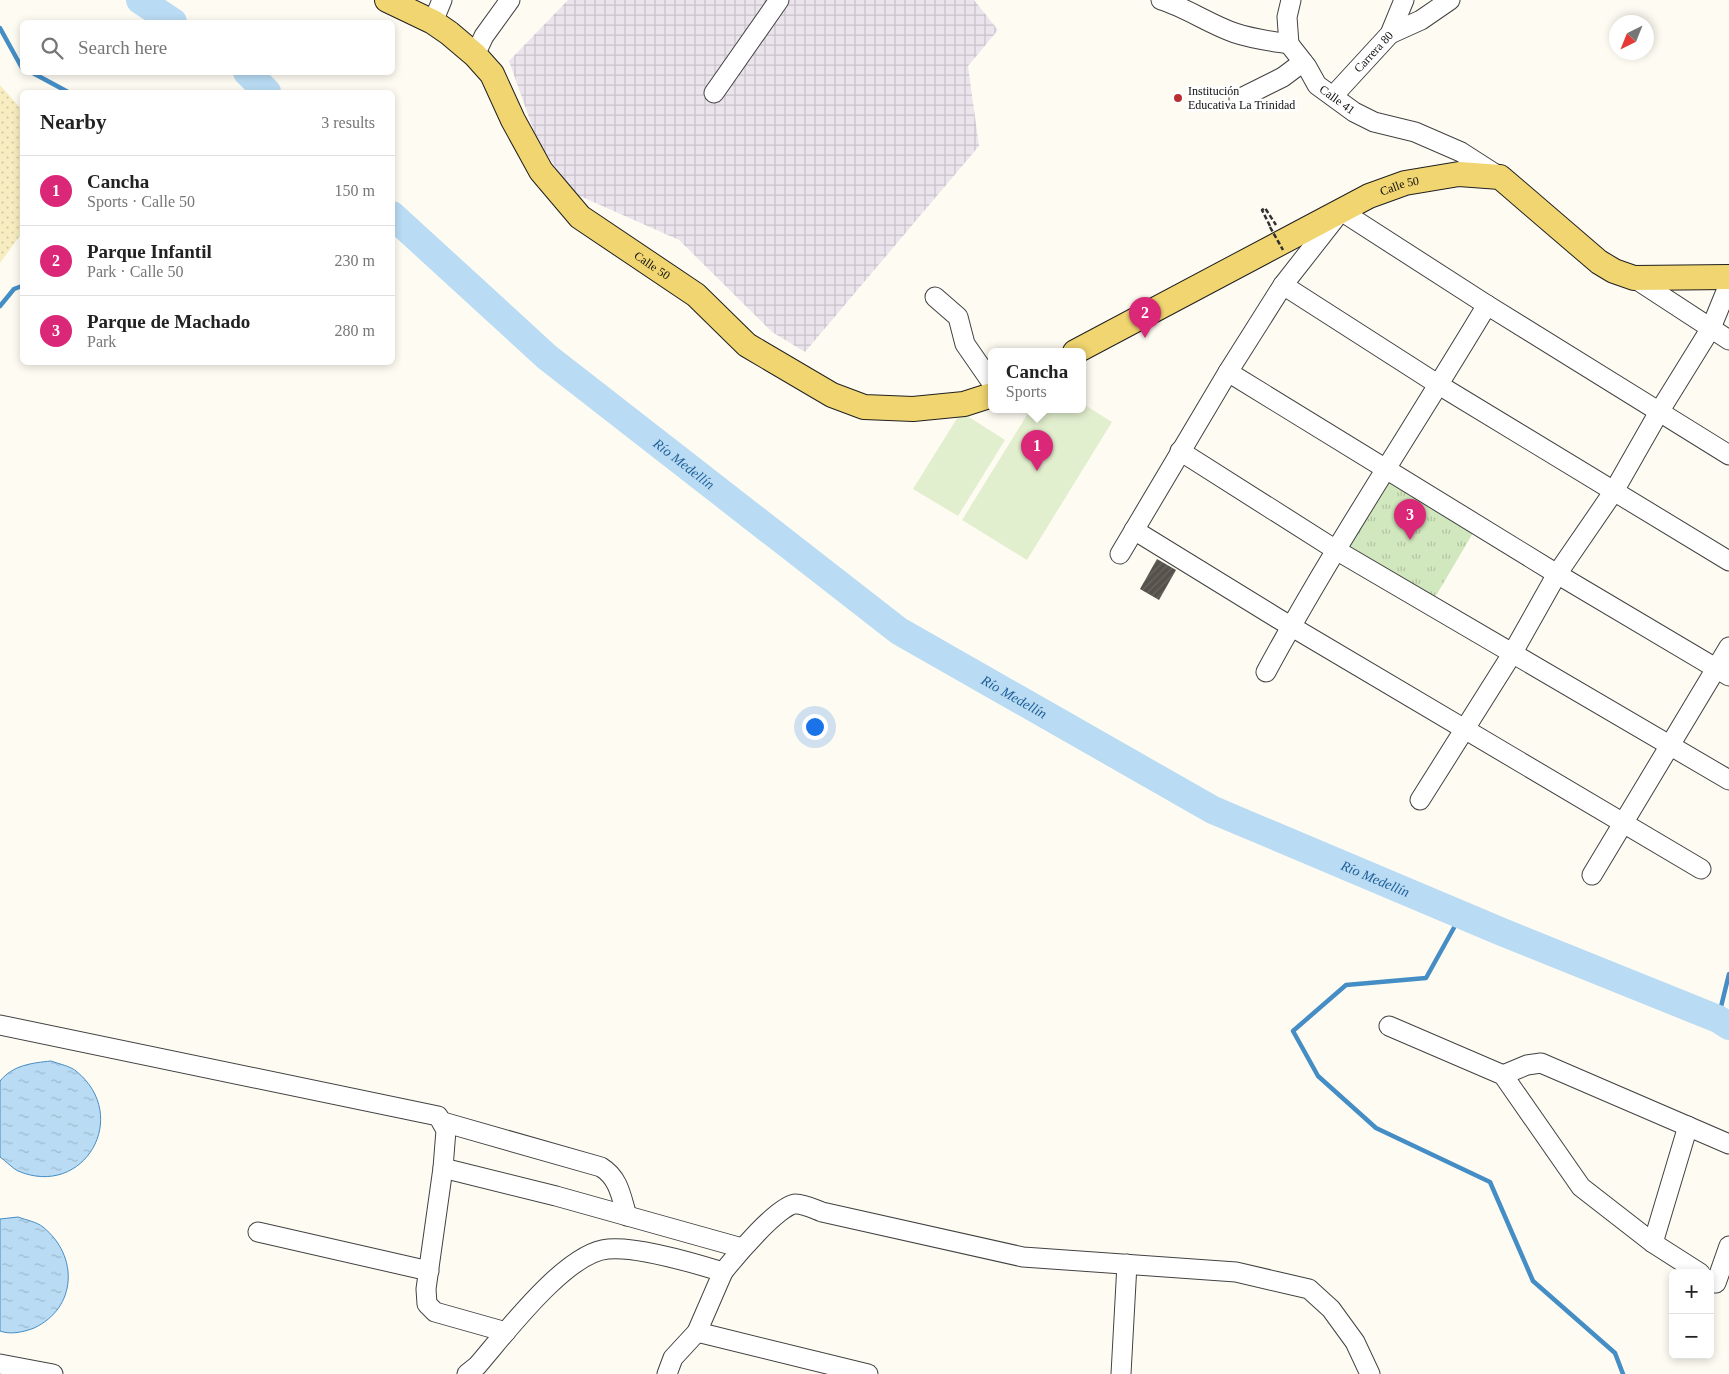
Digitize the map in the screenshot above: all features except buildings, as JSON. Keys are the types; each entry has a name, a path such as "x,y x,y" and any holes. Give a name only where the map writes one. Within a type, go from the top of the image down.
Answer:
{"main road":[{"name":"Calle 50","path":"387,0 432,22 475,55 492,74 513,120 541,171 580,217 696,295 747,345 832,395 864,407 913,409 964,404 988,396"},
{"name":"Calle 50","path":"1083,348 1369,196 1405,183 1459,174 1500,177"},
{"path":"1500,177 1599,262 1634,278 1729,277"}],"street":[{"path":"432,22 442,0"},
{"path":"475,55 484,36 510,0"},
{"path":"714,93 779,0"},
{"path":"1161,0 1177,5 1234,32 1263,40 1289,44 1286,17 1291,0"},
{"name":"Carrera 80","path":"1333,96 1390,34 1404,0"},
{"path":"1390,34 1421,20 1450,0"},
{"name":"Calle 41","path":"1289,44 1318,85 1354,112 1374,122 1415,132 1461,152 1500,177"},
{"path":"1239,99 1283,77 1303,62"},
{"path":"1120,554 1228,372 1283,285 1341,211 1729,455"},
{"path":"1634,278 1729,340"},
{"path":"1420,800 1512,654 1557,574 1614,491 1710,328 1729,284"},
{"path":"1283,285 1439,385 1729,561"},
{"path":"935,297 958,317 965,344 988,377"},
{"path":"1266,672 1291,626 1386,467 1488,305"},
{"path":"1228,372 1386,467 1557,574 1723,672"},
{"path":"1180,452 1336,550 1729,780"},
{"path":"1134,530 1291,626 1701,869"},
{"path":"1592,875 1670,746 1723,672 1729,647"},
{"path":"0,1025 438,1116 446,1130 443,1168 426,1289 427,1304 435,1312 506,1332"},
{"path":"1389,1026 1503,1075 1581,1188 1653,1242 1694,1269"},
{"path":"1503,1075 1528,1065 1541,1063 1729,1144"},
{"path":"443,1122 601,1167 611,1173 615,1180 627,1216"},
{"path":"1653,1242 1688,1126"},
{"path":"443,1168 742,1248"},
{"path":"666,1374 673,1358 697,1332 723,1272 742,1248 784,1207 795,1204 1023,1257 1236,1272 1309,1289 1331,1309 1355,1342 1370,1374"},
{"path":"258,1232 429,1271"},
{"path":"1719,1284 1729,1246"},
{"path":"454,1374 472,1370 532,1303 574,1262 592,1252 608,1248 658,1255 723,1272"},
{"path":"1122,1374 1127,1264"},
{"path":"697,1332 868,1374"},
{"path":"0,1364 53,1374"}],"path":[{"path":"1266,209 1262,210 1283,250"}],"shaded area":[{"path":"568,0 974,0 998,30 968,66 979,146 805,352 772,332 679,240 573,193 537,140 509,61"}],"green space":[{"path":"1086,406 1112,422 1027,560 962,520 1028,413 1086,413"},
{"path":"961,412 1005,440 958,516 913,489"},
{"path":"1389,480 1473,533 1434,599 1346,547"}],"sand":[{"path":"0,85 20,108 20,236 0,263"}],"water":[{"path":"51,1061 74,1069 92,1089 100,1110 100,1130 93,1148 80,1164 63,1174 42,1177 18,1171 0,1157 0,1081 17,1068"},
{"path":"18,1217 41,1225 55,1239 63,1252 67,1266 68,1281 65,1295 59,1308 48,1319 34,1328 8,1333 0,1331 0,1219"}],"waterway":[{"name":"Río Medellín","path":"140,0 170,20"},
{"path":"0,28 20,64"},
{"path":"37,75 64,90"},
{"name":"Río Medellín","path":"250,75 265,90"},
{"name":"Río Medellín","path":"395,218 547,357 899,631 1213,810 1502,932 1718,1019 1729,1026"},
{"path":"0,306 14,289 20,287"},
{"path":"1461,915 1426,978 1346,985 1293,1031 1318,1076 1376,1128 1490,1182 1533,1281 1615,1353 1623,1374"},
{"path":"1718,1019 1729,974"}],"place":[{"name":"Institución Educativa La Trinidad","path":"1178,98"},
{"name":"Parque Infantil","path":"1145,338"},
{"name":"Cancha","path":"1037,471"},
{"name":"Parque de Machado","path":"1410,540"}]}
